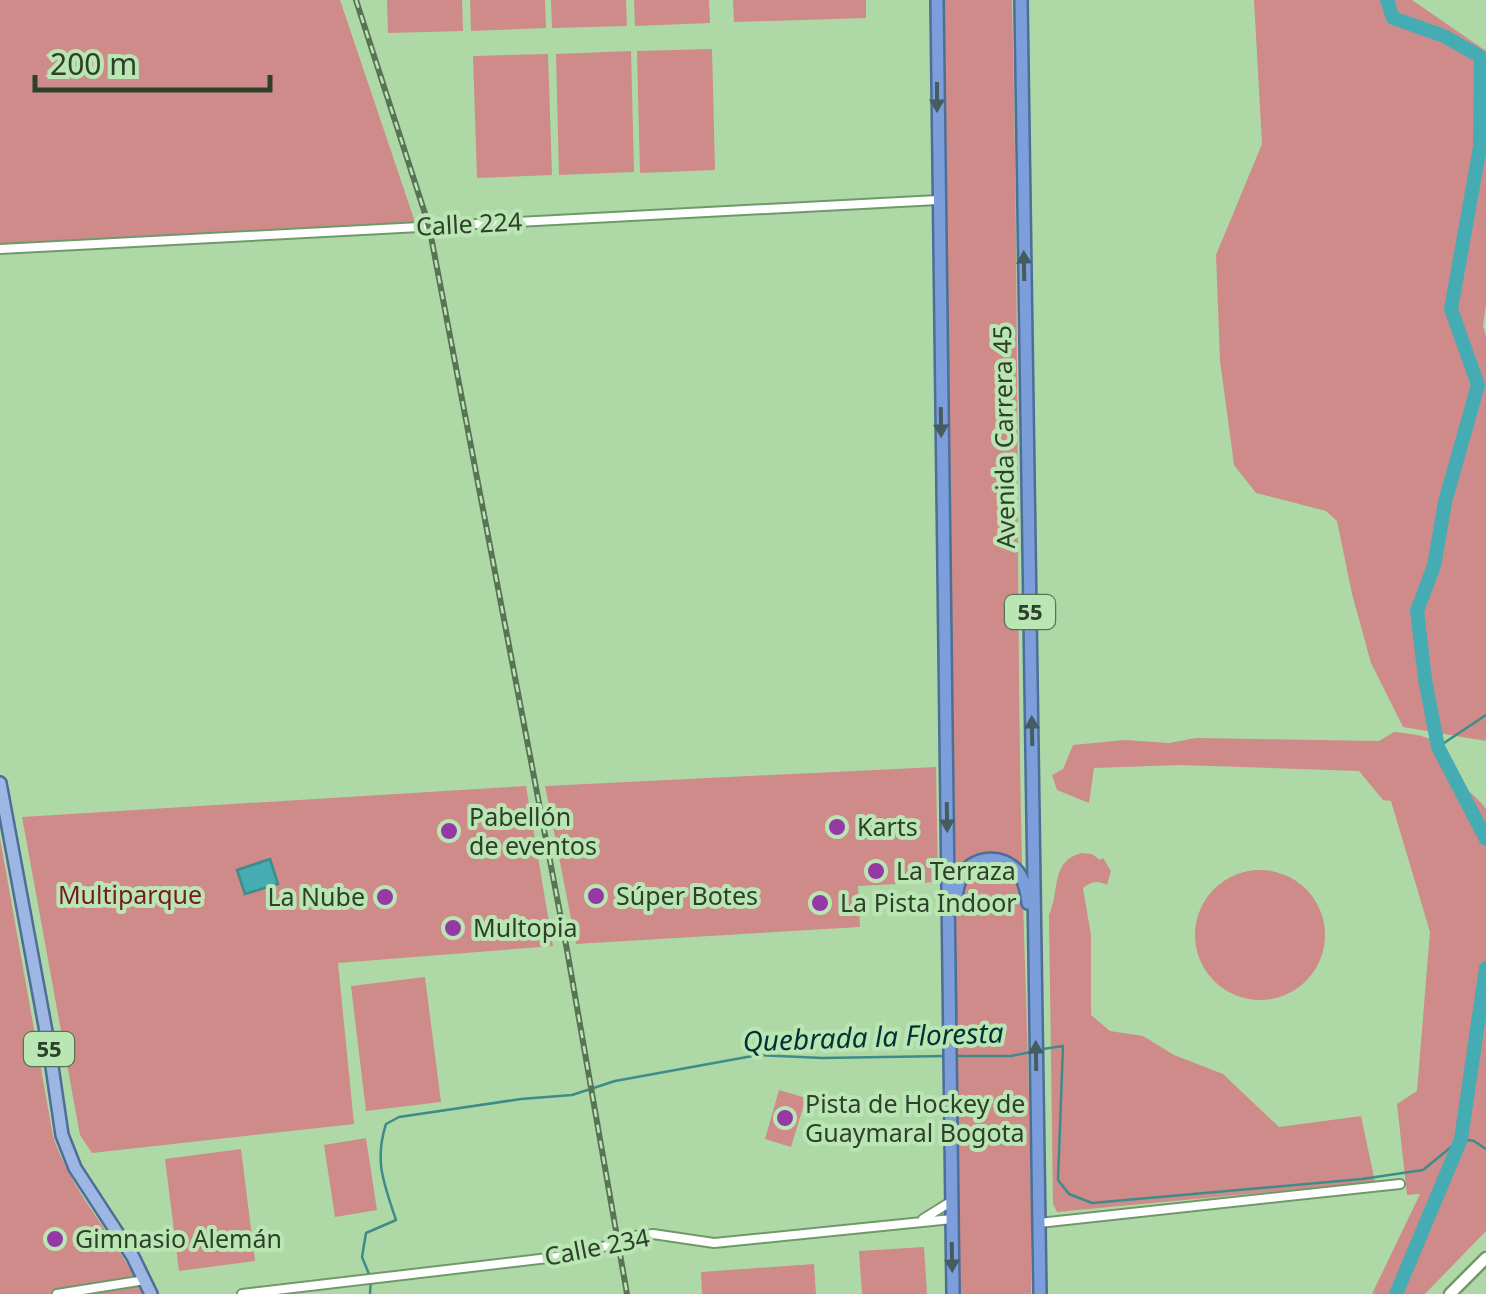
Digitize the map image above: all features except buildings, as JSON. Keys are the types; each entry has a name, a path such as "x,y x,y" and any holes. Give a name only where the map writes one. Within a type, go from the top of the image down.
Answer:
{"highway":[{"path":"937,0 953,1294"},
{"name":"Avenida Carrera 45","path":"1020,0 1040,1294"},
{"path":"950,956 954,903 962,876 979,861 996,860 1017,870 1025,885 1034,962"}],"main road":[{"name":"55","path":"0,783 62,1135 75,1168 133,1257 151,1294"},
{"path":"1450,1294 1486,1258"}],"street":[{"name":"Calle 224","path":"0,248 938,200"},
{"path":"1039,1224 1400,1184"},
{"path":"919,1222 952,1201"},
{"name":"Calle 234","path":"242,1294 582,1254 653,1234 714,1243 952,1219"},
{"path":"58,1294 144,1280"}],"green space":[{"path":"0,0 340,0 416,225 0,245"},
{"path":"387,0 462,0 463,31 388,33"},
{"path":"470,0 545,0 546,28 471,31"},
{"path":"551,0 626,0 627,26 552,28"},
{"path":"634,0 709,0 710,23 635,26"},
{"path":"733,0 866,0 866,18 734,22"},
{"path":"942,0 1012,0 1019,715 1031,1294 958,1294"},
{"path":"1254,0 1412,0 1486,51 1486,741 1403,727 1371,663 1337,521 1326,511 1256,493 1234,465 1220,361 1216,255 1262,144"},
{"path":"712,49 715,170 640,173 637,51"},
{"path":"631,51 634,172 559,175 556,54"},
{"path":"548,54 552,175 477,178 473,56"},
{"path":"1394,732 1435,742 1464,786 1486,809 1486,1231 1425,1294 1372,1294 1420,1194 1407,1195 1397,1104 1417,1091 1430,932 1391,801 1383,800 1359,771 1180,765 1094,768 1089,803 1057,790 1052,775 1063,769 1073,745 1125,740 1169,743 1196,738 1379,741"},
{"path":"936,767 938,882 858,886 860,927 576,944 545,786"},
{"name":"Multiparque","path":"526,786 553,946 338,963 354,1124 92,1153 80,1135 22,817"},
{"path":"0,838 53,1136 72,1178 143,1294 0,1294"},
{"path":"1081,853 1103,858 1111,871 1107,885 1095,882 1083,888 1091,935 1091,1015 1110,1031 1143,1036 1174,1055 1223,1074 1279,1127 1361,1116 1375,1182 1057,1212 1053,1204 1049,915 1060,870 1071,857"},
{"path":"1260,870 1285,875 1306,889 1320,910 1325,935 1320,960 1306,981 1285,995 1260,1000 1235,995 1214,981 1200,960 1195,935 1200,910 1214,889 1235,875"},
{"path":"425,977 441,1102 366,1111 351,986"},
{"name":"Pista de Hockey de Guaymaral Bogota","path":"779,1090 806,1098 791,1147 765,1139"},
{"path":"366,1138 377,1210 335,1217 324,1145"},
{"path":"241,1149 255,1261 179,1271 165,1159"},
{"path":"924,1247 927,1294 862,1294 859,1251"},
{"path":"814,1264 816,1294 702,1294 701,1272"}],"water":[{"path":"270,859 278,884 245,894 237,870"}],"waterway":[{"path":"1387,0 1393,18 1444,36 1481,57 1480,147 1451,309 1478,385 1445,502 1434,566 1417,611 1438,747 1486,839"},
{"path":"1438,747 1486,715"},
{"name":"Quebrada la Floresta","path":"1396,1294 1461,1139 1486,968"},
{"name":"Quebrada la Floresta","path":"1043,1049 1063,1046 1058,1180 1069,1194 1092,1203 1423,1170 1461,1139 1486,1149"},
{"name":"Quebrada la Floresta","path":"954,1056 1031,1052"},
{"name":"Quebrada la Floresta","path":"370,1294 371,1279 362,1257 366,1233 396,1220 384,1184 381,1150 386,1124 399,1117 572,1095 615,1081 758,1055 946,1056"}],"railway":[{"path":"356,0 429,226 567,950 627,1294"}],"place":[{"name":"Karts","path":"837,827"},
{"name":"Pabellón de eventos","path":"449,831"},
{"name":"La Terraza","path":"876,871"},
{"name":"Súper Botes","path":"596,896"},
{"name":"La Nube","path":"385,897"},
{"name":"La Pista Indoor","path":"820,903"},
{"name":"Multopia","path":"453,928"},
{"name":"Pista de Hockey de Guaymaral Bogota","path":"785,1118"},
{"name":"Gimnasio Alemán","path":"55,1239"}]}
